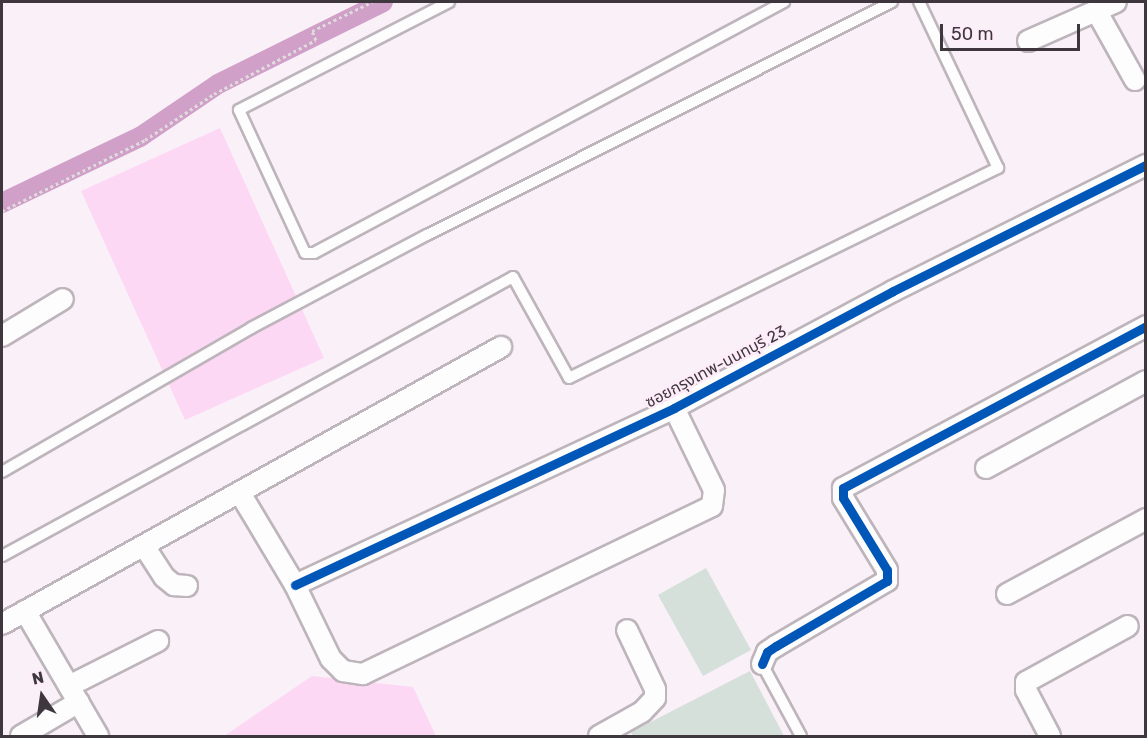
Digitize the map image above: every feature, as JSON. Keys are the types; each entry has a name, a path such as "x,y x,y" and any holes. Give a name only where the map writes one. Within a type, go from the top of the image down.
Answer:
{"street":[{"path":"1028,41 1116,2"},
{"path":"1097,12 1136,80"},
{"name":"ซอยกรุงเทพ-นนทบุรี 23","path":"295,585 674,408 894,291 1146,165"},
{"path":"2,336 63,299"},
{"path":"762,664 767,652 776,646 887,581 887,570 843,498 843,488 1146,326"},
{"path":"2,624 501,347"},
{"path":"986,468 1144,385"},
{"path":"240,493 295,585 331,659 343,671 363,674 380,668 517,598 712,506 714,490 674,408"},
{"path":"1007,594 1146,519"},
{"path":"144,546 164,577 174,585 187,586"},
{"path":"25,611 98,736"},
{"path":"1050,736 1026,690 1026,682 1128,626"},
{"path":"599,736 642,712 655,698 655,689 627,630"},
{"path":"21,736 74,694 158,641"}],"lane":[{"path":"449,2 239,110 305,253 314,253 784,2"},
{"path":"2,472 251,328 427,235 892,2"},
{"path":"2,556 513,277 569,378 998,168 919,2"},
{"path":"762,664 801,736"}],"path":[{"path":"2,212 145,140 214,94 315,40 312,31 372,2"}],"shaded area":[{"path":"220,128 324,358 185,420 81,191"},
{"path":"312,676 413,687 436,736 224,736"}],"building":[{"path":"706,568 751,650 703,676 658,595"},
{"path":"750,671 784,736 633,736 631,732"}],"waterway":[{"path":"2,203 140,137 218,84 383,2"}],"cycle path":[{"path":"295,585 674,408 893,291 1146,165"},
{"path":"762,664 767,652 776,646 887,581 887,570 843,498 843,488 1146,326"}]}
